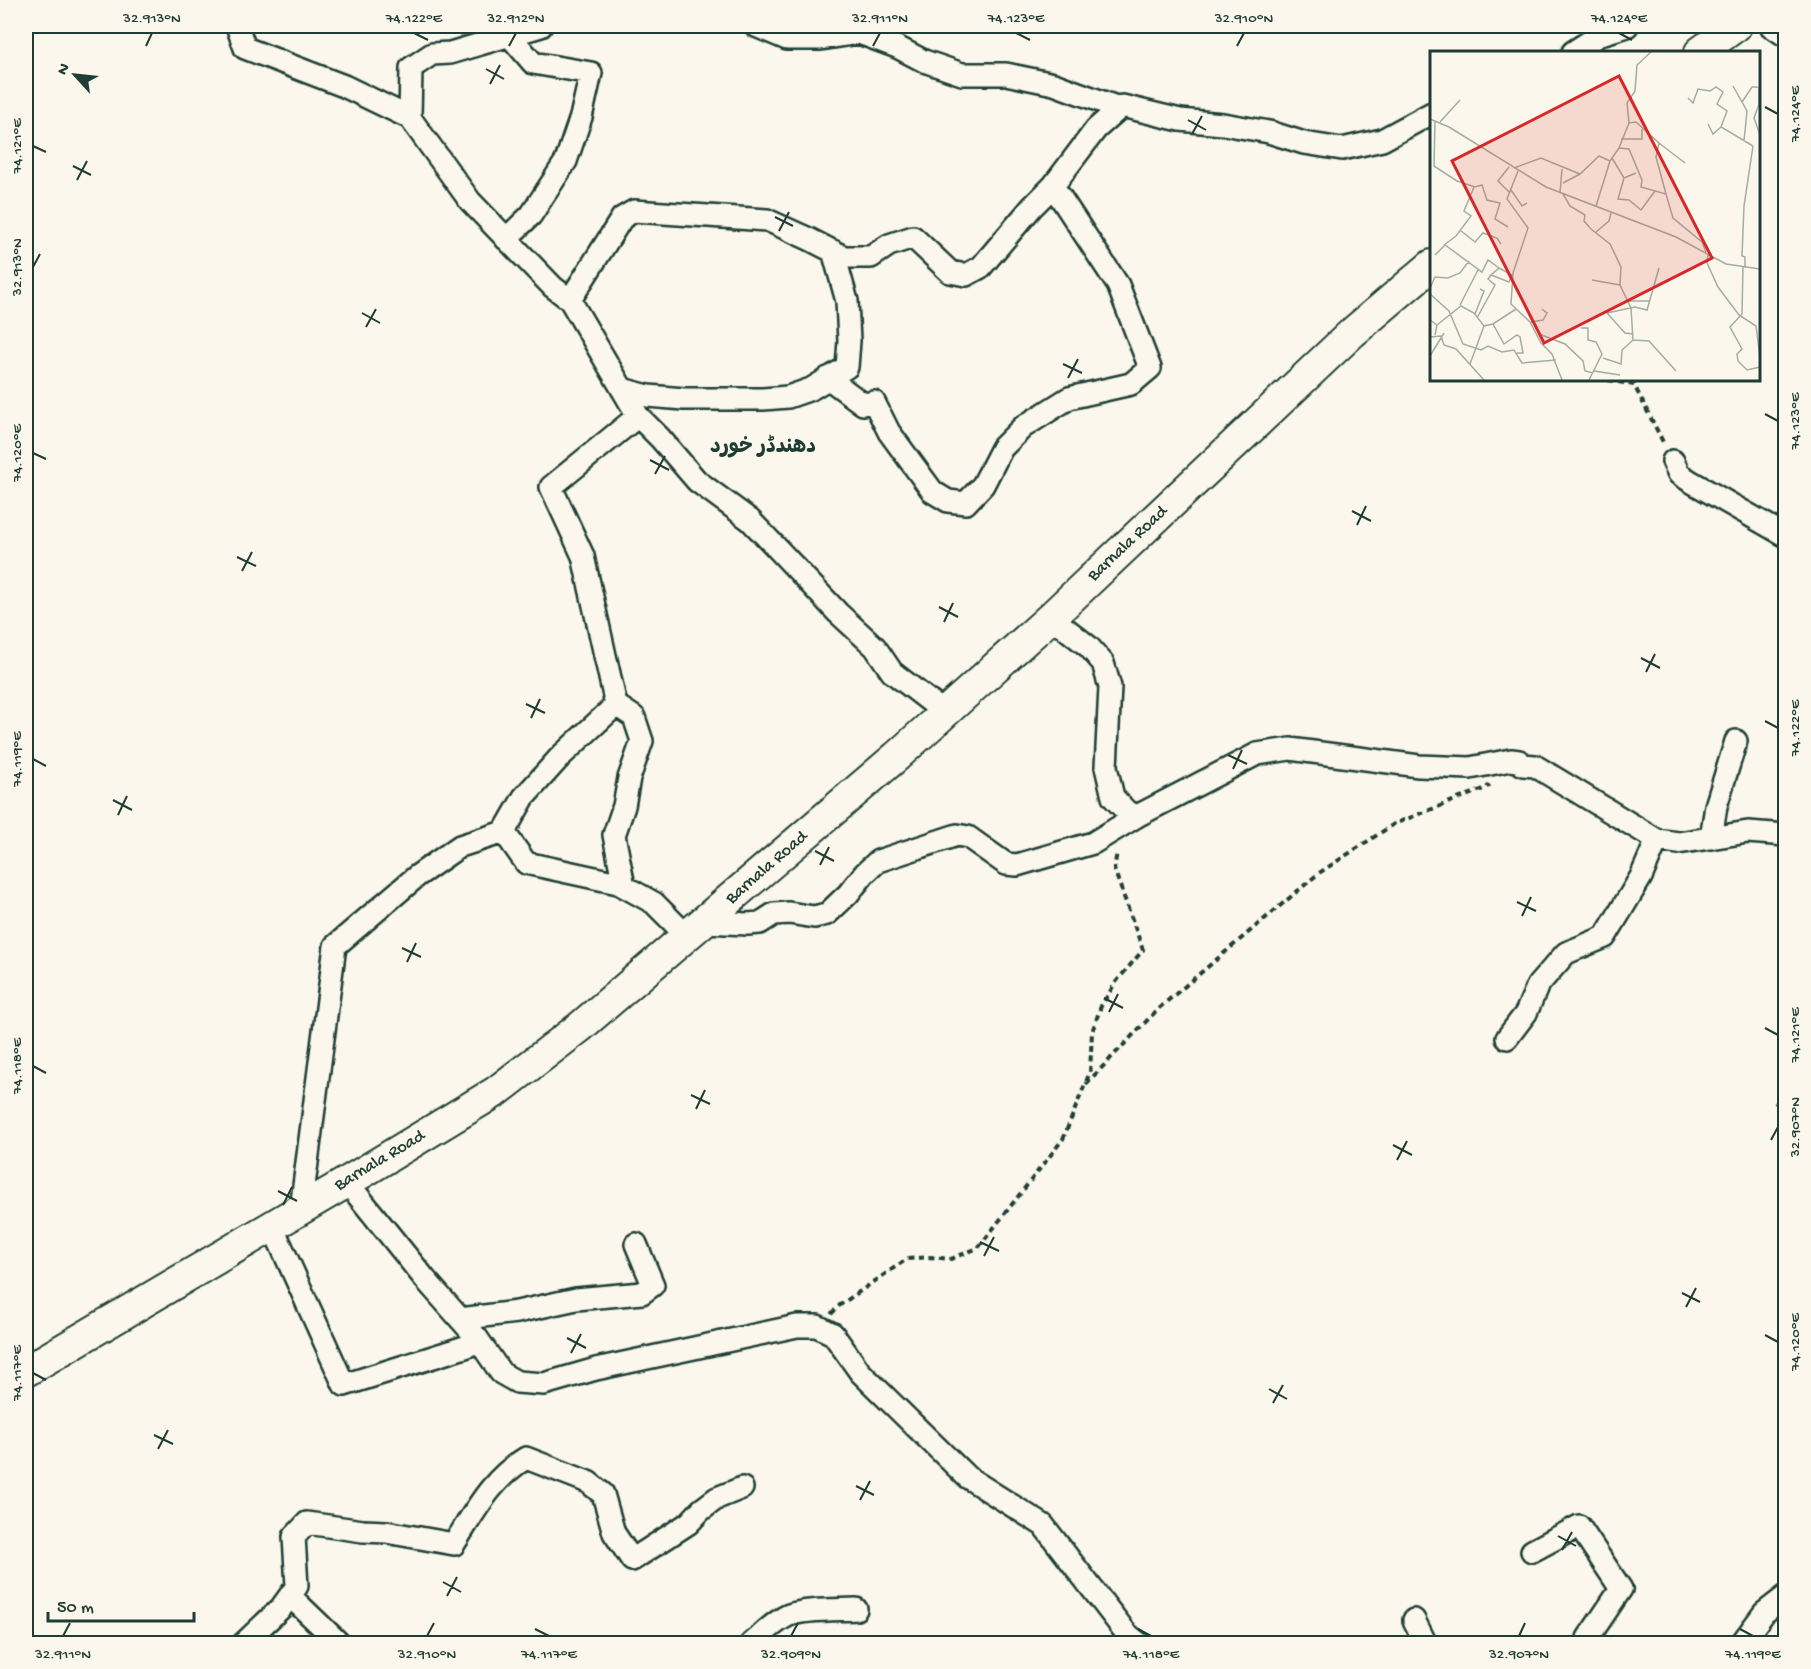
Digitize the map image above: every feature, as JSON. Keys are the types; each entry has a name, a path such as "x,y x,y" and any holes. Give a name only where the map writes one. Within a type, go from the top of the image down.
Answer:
{"main road":[{"path":"1701,51 1736,26"},
{"name":"Barnala Road","path":"26,1371 497,1091 580,1027 897,756 1051,617 1352,333 1430,266"}],"street":[{"path":"237,26 245,48 344,86 410,118 470,201 553,287 570,300 638,416 697,481 750,520 831,606 875,647 892,672 945,713"},
{"path":"410,118 411,68 432,54 450,53 541,26"},
{"path":"756,26 787,39 821,39 859,33 897,47 924,61 962,74 1006,74 1054,84 1119,108"},
{"path":"1575,51 1601,34 1627,26"},
{"path":"1771,26 1785,36"},
{"path":"507,239 531,214 566,161 591,73 533,63 510,36"},
{"path":"570,300 622,218 634,211 767,220 844,257 872,257 889,245 913,237 950,272 966,275 981,267 1053,186 1096,129 1122,106 1180,120 1269,132 1304,143 1342,149 1382,141 1430,114"},
{"path":"828,378 863,404 874,402 889,432 933,492 948,501 966,503 983,485 1002,448 1023,427 1069,398 1131,384 1150,368 1118,285 1053,186"},
{"path":"622,389 648,396 675,398 763,399 788,396 812,389 847,367 849,340 847,301 833,251"},
{"path":"624,886 614,835 624,806 629,778 642,741 634,717 616,705 583,556 551,487 638,416"},
{"path":"1673,461 1679,474 1785,536"},
{"path":"1051,617 1089,647 1103,663 1110,687 1106,767 1113,797 1126,811 1137,816"},
{"path":"301,1209 335,946 417,876 460,846 504,832 524,797 561,756 616,705"},
{"path":"1711,838 1716,806 1736,741"},
{"path":"504,832 526,863 618,883 696,929 759,923 774,914 789,913 814,917 827,914 878,861 957,835 968,837 1006,864 1017,865 1094,843 1137,816 1257,753 1290,749 1419,766 1470,768 1519,760 1523,765 1535,766 1657,840 1678,843 1748,832 1785,835"},
{"path":"1507,1038 1526,1013 1538,985 1566,953 1605,937 1641,877 1657,840"},
{"path":"347,1182 477,1338 501,1373 517,1382 544,1384 596,1369 797,1326 817,1326 833,1334 860,1372 967,1477 1043,1525 1127,1634 1140,1644"},
{"path":"279,1241 344,1385 468,1346 477,1338"},
{"path":"460,1319 517,1312 576,1299 642,1293 653,1285 636,1244"},
{"path":"243,1644 281,1608 297,1586 294,1537 307,1523 386,1532 454,1544 490,1488 512,1467 526,1458 588,1482 603,1494 614,1533 632,1560 689,1523 717,1498 742,1488"},
{"path":"1532,1551 1579,1526 1620,1589 1588,1638 1588,1644"},
{"path":"290,1596 340,1644"},
{"path":"1741,1644 1764,1614 1785,1596"},
{"path":"751,1644 769,1628 790,1615 856,1609"},
{"path":"1414,1620 1426,1644"}],"path":[{"path":"1613,381 1634,385 1673,461"},
{"path":"1084,1087 1159,1008 1319,873 1395,824 1486,788 1519,760"},
{"path":"817,1326 840,1305 907,1259 930,1257 951,1259 978,1248 1063,1139 1090,1072 1092,1032 1101,1006 1116,982 1143,950 1114,869 1118,849"},
{"path":"1775,1102 1785,1111"}],"district":[{"name":"دھندڈر خورد","path":"763,448"}]}
